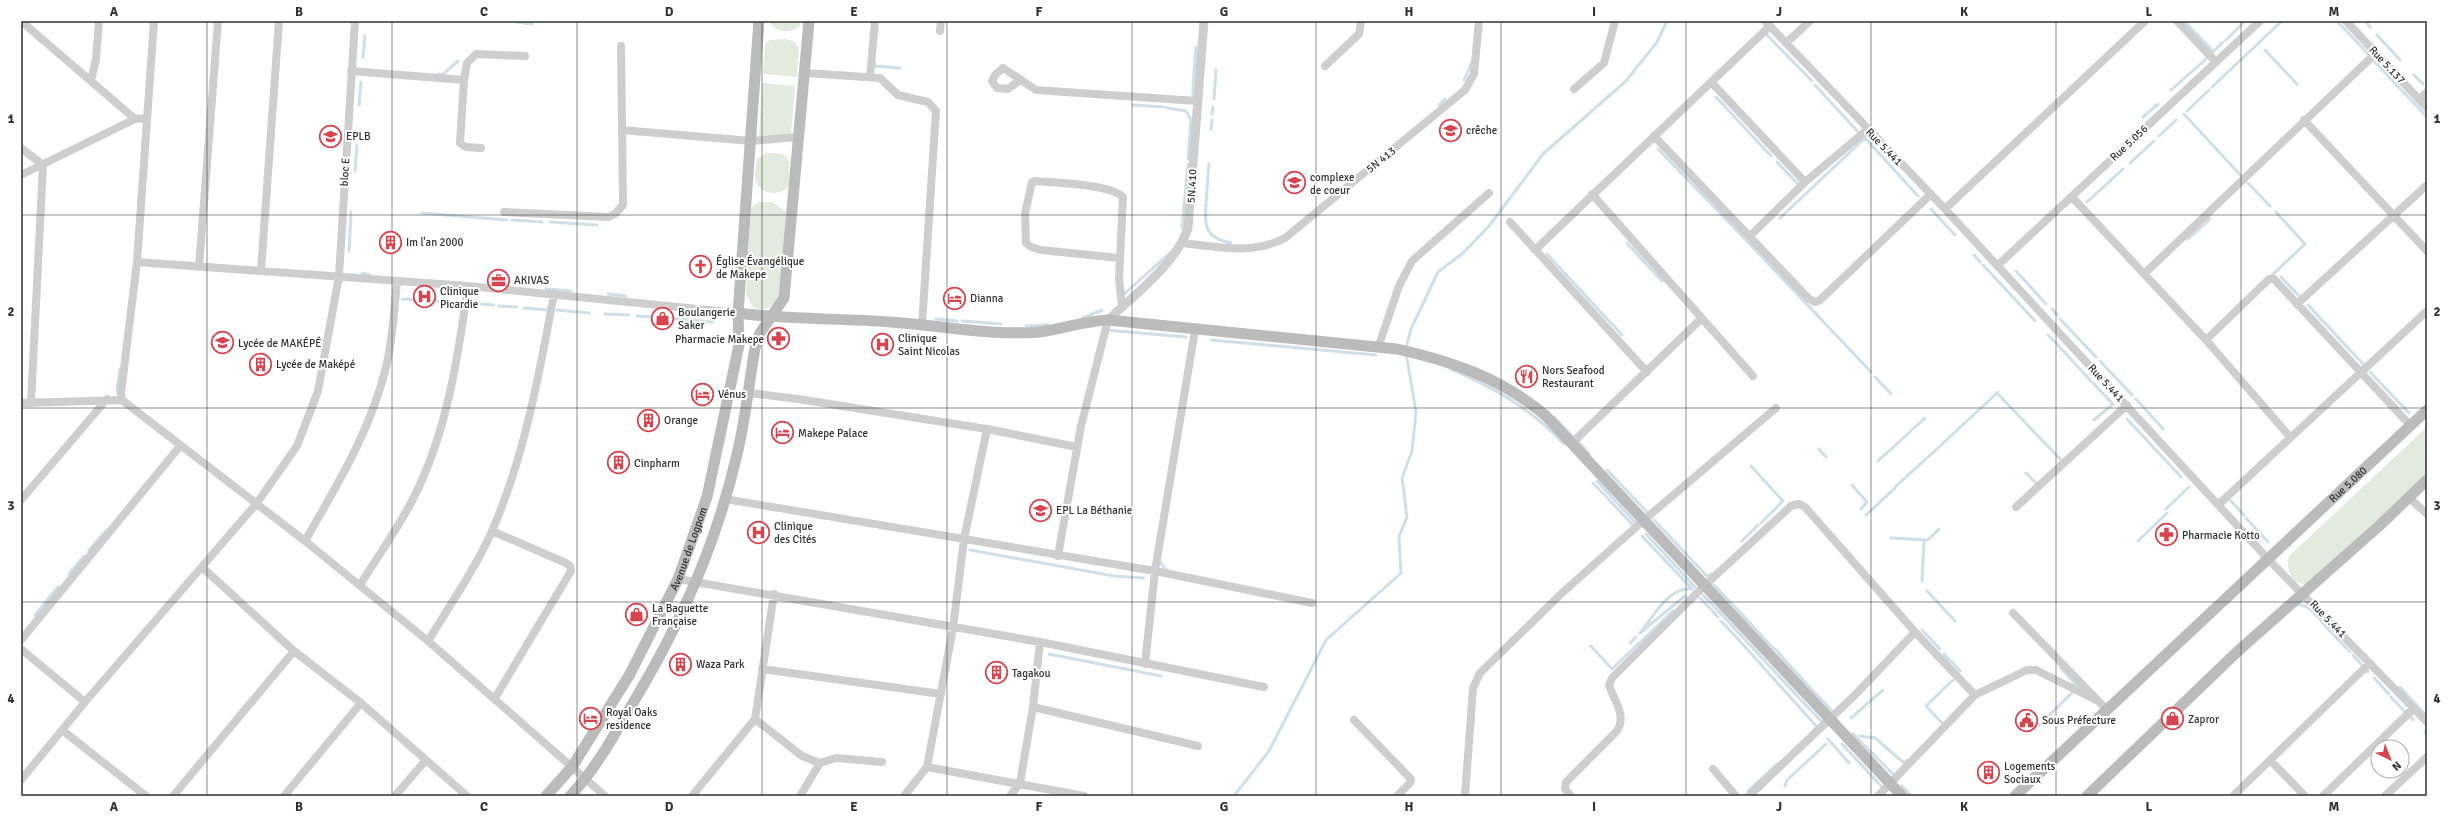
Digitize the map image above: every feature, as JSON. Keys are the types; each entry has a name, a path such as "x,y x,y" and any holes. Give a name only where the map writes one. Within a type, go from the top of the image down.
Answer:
{"main road":[{"name":"Avenue de Logpom","path":"546,796 572,767 630,674 678,579 707,497 739,345 738,313 759,21"},
{"name":"Avenue de Logpom","path":"570,796 586,780 675,629 697,583 725,500 738,449 749,393 755,348 760,333 784,298 806,73 809,21"},
{"path":"738,313 771,318 922,325 1011,332 1039,332 1089,321 1108,320 1195,330 1397,349 1429,356 1483,374 1505,386 1533,405 1572,443 1704,586 1902,796"},
{"name":"Rue 5.080","path":"2015,796 2427,410"},
{"path":"2087,796 2205,682 2427,480"}],"street":[{"path":"21,21 135,119"},
{"path":"91,81 96,59 99,21"},
{"path":"122,400 121,393 137,262 154,21"},
{"path":"199,267 218,21"},
{"path":"261,270 279,21"},
{"name":"bloc E","path":"21,780 85,702 203,568 257,503 297,446 309,418 327,351 339,276 355,21"},
{"path":"870,77 875,21"},
{"path":"940,32 941,21"},
{"name":"5N.410","path":"1108,320 1172,258 1183,243 1190,213 1204,21"},
{"path":"1325,66 1359,34 1361,21"},
{"name":"5N 413","path":"1183,243 1243,249 1269,246 1285,238 1465,90 1474,74 1479,21"},
{"path":"1574,89 1604,63 1615,21"},
{"path":"1786,43 1810,21"},
{"path":"1945,209 2146,21"},
{"path":"2177,21 2216,62"},
{"name":"Rue 5.056","path":"1997,266 2260,21"},
{"name":"Rue 5.137","path":"2346,21 2427,108"},
{"path":"1535,250 1592,194 1712,82 1768,24"},
{"name":"Rue 5.441","path":"1768,24 1867,130 1945,209 2219,504 2268,559 2303,593 2427,722"},
{"path":"504,212 609,217 615,214 623,205 621,46"},
{"path":"2144,274 2376,53"},
{"path":"481,148 466,147 460,143 464,80 467,63 476,54 525,56"},
{"path":"351,71 464,80"},
{"path":"806,73 870,77 884,80 898,95 928,102 936,111 922,325"},
{"path":"1020,80 1036,90 1197,101"},
{"path":"1712,82 1805,182"},
{"path":"2419,100 2427,92"},
{"path":"21,175 43,166 135,119 147,118"},
{"path":"2304,120 2427,251"},
{"path":"622,130 751,142 799,136"},
{"path":"1750,236 1805,182 1867,130"},
{"path":"1654,136 1809,299 1815,302 1820,300 1930,194"},
{"path":"21,148 43,166"},
{"path":"31,403 43,166"},
{"path":"1119,258 1041,250 1031,247 1026,243 1025,214 1032,182 1035,180 1103,188 1119,193 1124,201 1119,258 1119,292 1122,306"},
{"path":"2297,304 2427,185"},
{"path":"1378,348 1399,286 1412,261 1489,193"},
{"path":"1592,194 1753,376"},
{"path":"2072,197 2206,340 2290,437"},
{"path":"1510,222 1647,372"},
{"path":"137,262 468,286 738,313"},
{"path":"2206,340 2269,279 2274,279 2410,426"},
{"path":"306,541 350,462 366,429 378,395 386,365 397,282"},
{"path":"360,585 415,496 434,444 455,369 468,286"},
{"path":"428,641 470,573 492,531 516,467 532,407 554,294"},
{"path":"2219,504 2427,311"},
{"path":"1572,443 1702,318"},
{"path":"1058,556 1077,447 1108,320"},
{"path":"1144,664 1155,571 1195,330"},
{"path":"749,393 798,398 987,428 1077,447"},
{"path":"21,500 107,400"},
{"path":"21,403 122,400 180,446 306,541 360,585 495,698 605,796"},
{"path":"2016,507 2127,405"},
{"path":"1465,796 1473,688 1475,680 1562,593 1644,520 1776,408"},
{"path":"904,796 927,767 953,628 964,539 987,428"},
{"path":"21,640 180,446"},
{"path":"2408,497 2427,514"},
{"path":"725,500 1155,571 1312,603"},
{"path":"1571,796 1565,789 1566,782 1617,731 1621,724 1622,716 1609,684 1612,678 1704,586 1791,506 1799,504 1805,507 1915,632 1975,695"},
{"path":"492,531 566,562 570,566 571,571 495,698"},
{"path":"203,568 294,651 361,703 467,796"},
{"path":"678,579 774,594 953,628 1040,642 1264,687"},
{"path":"692,796 755,719 774,594"},
{"path":"2013,613 2107,710"},
{"path":"1750,796 1830,720 1915,632"},
{"path":"1010,796 1020,783 1033,708 1040,642"},
{"path":"21,649 85,702"},
{"path":"173,796 294,651"},
{"path":"2233,796 2370,663"},
{"path":"762,669 941,694"},
{"path":"1878,796 1975,695 2032,669 2098,701"},
{"path":"284,796 361,703"},
{"path":"1033,708 1198,746"},
{"path":"2323,796 2414,708"},
{"path":"755,719 802,756 820,763 836,758 882,762"},
{"path":"1354,720 1411,779 1410,783 1397,796"},
{"path":"62,730 146,796"},
{"path":"2385,796 2427,757"},
{"path":"395,796 426,760"},
{"path":"2270,760 2305,796"},
{"path":"800,796 820,763"},
{"path":"927,767 1084,796"},
{"path":"1713,769 1736,796"}],"shaded area":[{"path":"800,21 800,26 792,31 780,30 769,22"},
{"path":"785,39 793,41 799,47 797,77 763,74 765,45 769,40"},
{"path":"762,83 795,86 791,134 759,137"},
{"path":"766,153 785,155 789,161 789,182 787,188 783,191 774,193 765,191 756,181 755,170 757,159"},
{"path":"759,202 773,202 786,212 780,296 771,306 764,309 752,306 746,294 751,209 754,204"},
{"path":"2427,427 2427,473 2313,581 2306,585 2293,579 2288,566 2289,556"}],"waterway":[{"path":"1406,348 1411,329 1438,272 1463,253 1489,226 1543,154 1626,81 1657,42 1667,21"},
{"path":"2184,21 2212,50"},
{"path":"2226,40 2245,21"},
{"path":"2212,87 2282,21"},
{"path":"2337,21 2371,57"},
{"path":"2365,21 2370,27"},
{"path":"516,22 532,24"},
{"path":"1765,33 1812,81"},
{"path":"2377,35 2400,60"},
{"path":"363,57 365,36"},
{"path":"2211,54 2223,42"},
{"path":"1193,86 1196,47"},
{"path":"2265,50 2297,84"},
{"path":"2171,90 2207,58"},
{"path":"439,74 442,75 458,61"},
{"path":"1464,80 1472,62"},
{"path":"2375,62 2427,117"},
{"path":"875,64 874,66 900,68"},
{"path":"1214,99 1216,70"},
{"path":"2414,75 2423,84"},
{"path":"359,105 361,82"},
{"path":"1815,85 1860,134"},
{"path":"1193,88 1193,96"},
{"path":"2187,111 2209,90"},
{"path":"1716,97 1771,156"},
{"path":"1439,105 1445,99"},
{"path":"2143,117 2158,104"},
{"path":"1133,105 1164,107"},
{"path":"1212,114 1213,107"},
{"path":"1167,108 1186,111 1191,120 1188,159"},
{"path":"2184,114 2244,179"},
{"path":"1211,129 1212,120"},
{"path":"2159,136 2176,120"},
{"path":"1780,218 1865,138 1918,196"},
{"path":"2130,163 2154,141"},
{"path":"355,171 357,145"},
{"path":"1658,149 1745,239"},
{"path":"1777,162 1797,183"},
{"path":"1208,174 1209,164"},
{"path":"1182,228 1188,165"},
{"path":"2087,202 2123,169"},
{"path":"1207,190 1208,176"},
{"path":"2248,183 2270,206"},
{"path":"1206,202 1207,192"},
{"path":"1206,204 1206,225 1208,230 1216,238 1231,243"},
{"path":"1931,209 1955,235"},
{"path":"349,251 351,212"},
{"path":"2269,278 2305,244 2276,212"},
{"path":"422,213 507,220"},
{"path":"2188,239 2210,219"},
{"path":"512,220 542,222"},
{"path":"550,222 597,225"},
{"path":"1746,240 1871,372"},
{"path":"1627,243 1662,281"},
{"path":"1123,295 1171,252"},
{"path":"1547,254 1622,335"},
{"path":"1974,255 1980,262"},
{"path":"1983,265 2023,308"},
{"path":"2016,271 2046,304"},
{"path":"362,273 370,275"},
{"path":"2281,277 2302,299"},
{"path":"546,289 571,291"},
{"path":"608,294 626,296"},
{"path":"402,299 423,300"},
{"path":"427,300 462,303"},
{"path":"466,303 494,305"},
{"path":"2308,305 2364,365"},
{"path":"499,306 517,307"},
{"path":"524,308 549,310"},
{"path":"2024,309 2035,321"},
{"path":"2052,309 2057,315"},
{"path":"557,310 589,313"},
{"path":"1083,318 1102,310"},
{"path":"605,314 629,315"},
{"path":"637,316 652,317"},
{"path":"655,317 712,322"},
{"path":"936,319 957,321"},
{"path":"2060,319 2096,357"},
{"path":"962,321 1001,324"},
{"path":"1026,326 1048,325"},
{"path":"1106,330 1186,337"},
{"path":"2048,335 2054,341"},
{"path":"1211,340 1376,355"},
{"path":"2055,342 2091,381"},
{"path":"1234,796 1269,751 1326,640 1401,573 1399,537 1407,517 1402,478 1412,451 1416,412 1406,353"},
{"path":"2100,361 2132,395"},
{"path":"117,391 120,369"},
{"path":"1451,369 1512,400 1539,420 1564,444"},
{"path":"2370,372 2409,413"},
{"path":"1875,377 1891,394"},
{"path":"2093,383 2113,404 2094,420"},
{"path":"1939,447 1998,392"},
{"path":"1999,395 2060,459"},
{"path":"2136,399 2156,421"},
{"path":"1554,417 1572,436"},
{"path":"1878,461 1925,418"},
{"path":"2127,419 2181,477"},
{"path":"2157,422 2163,429"},
{"path":"1577,440 1589,454"},
{"path":"1896,486 1938,448"},
{"path":"1819,449 1826,457"},
{"path":"1751,466 1783,501 1761,523"},
{"path":"1607,470 1648,513"},
{"path":"2026,473 2038,485"},
{"path":"1597,481 1635,522"},
{"path":"1593,483 1633,525"},
{"path":"1852,485 1867,502 1861,509"},
{"path":"2166,509 2189,487"},
{"path":"1866,515 1895,488"},
{"path":"2230,500 2244,515"},
{"path":"2138,541 2167,513"},
{"path":"2246,518 2268,542"},
{"path":"1654,520 1707,576 1712,574"},
{"path":"1742,541 1758,525"},
{"path":"1891,538 1928,540 1939,529"},
{"path":"89,550 105,532"},
{"path":"1646,534 1695,587"},
{"path":"1642,536 1692,589"},
{"path":"1922,581 1924,541"},
{"path":"970,550 1114,576 1144,578"},
{"path":"69,574 84,556"},
{"path":"1160,562 1167,571"},
{"path":"1714,585 1733,605"},
{"path":"35,615 58,587"},
{"path":"1685,596 1640,633 1656,611 1669,597 1684,589 1692,589"},
{"path":"1927,591 1955,621"},
{"path":"1703,595 1723,616"},
{"path":"1700,598 1718,617"},
{"path":"2296,605 2305,606 2317,616 2327,628"},
{"path":"1735,607 1773,648"},
{"path":"1591,646 1612,669 1673,611"},
{"path":"1724,617 1762,658"},
{"path":"1721,621 1737,638"},
{"path":"1922,630 1940,649"},
{"path":"2329,630 2350,652"},
{"path":"1630,643 1636,637"},
{"path":"1738,639 1817,727 1815,729"},
{"path":"1775,649 1812,690"},
{"path":"1049,654 1161,676"},
{"path":"1944,654 1949,660"},
{"path":"2353,655 2368,672"},
{"path":"1763,659 1801,700"},
{"path":"1951,661 1960,671"},
{"path":"2039,725 2078,687 2061,668"},
{"path":"2374,678 2389,694"},
{"path":"1944,725 1926,706 1953,680"},
{"path":"2400,687 2408,696"},
{"path":"1851,718 1883,690"},
{"path":"1813,691 1835,714"},
{"path":"2391,697 2406,713"},
{"path":"2409,697 2425,714"},
{"path":"1802,701 1822,722"},
{"path":"2407,719 2410,716 2413,720"},
{"path":"1853,734 1895,776"},
{"path":"1860,736 1875,738 1904,763 1907,760"},
{"path":"1828,739 1849,763"},
{"path":"1785,786 1787,780 1826,744"},
{"path":"1842,744 1882,787 1882,790"},
{"path":"1748,791 1777,764"},
{"path":"1902,786 1911,796"}],"place":[{"name":"crêche","path":"1450,130"},
{"name":"EPLB","path":"330,136"},
{"name":"complexe de coeur","path":"1294,183"},
{"name":"Im l'an 2000","path":"391,242"},
{"name":"Église Évangélique de Makepe","path":"701,267"},
{"name":"AKIVAS","path":"499,280"},
{"name":"Clinique Picardie","path":"425,297"},
{"name":"Dianna","path":"954,298"},
{"name":"Boulangerie Saker","path":"663,318"},
{"name":"Pharmacie Makepe","path":"779,339"},
{"name":"Lycée de MAKÉPÉ","path":"223,343"},
{"name":"Clinique Saint Nicolas","path":"883,344"},
{"name":"Lycée de Maképé","path":"261,364"},
{"name":"Nors Seafood Restaurant","path":"1527,376"},
{"name":"Vénus","path":"702,394"},
{"name":"Orange","path":"648,420"},
{"name":"Makepe Palace","path":"782,433"},
{"name":"Cinpharm","path":"618,463"},
{"name":"EPL La Béthanie","path":"1041,510"},
{"name":"Clinique des Cités","path":"759,532"},
{"name":"Pharmacie Kotto","path":"2166,535"},
{"name":"La Baguette Française","path":"637,614"},
{"name":"Waza Park","path":"681,664"},
{"name":"Tagakou","path":"996,673"},
{"name":"Royal Oaks residence","path":"590,718"},
{"name":"Zapror","path":"2172,719"},
{"name":"Sous Préfecture","path":"2027,720"},
{"name":"Logements Sociaux","path":"1988,772"}]}
